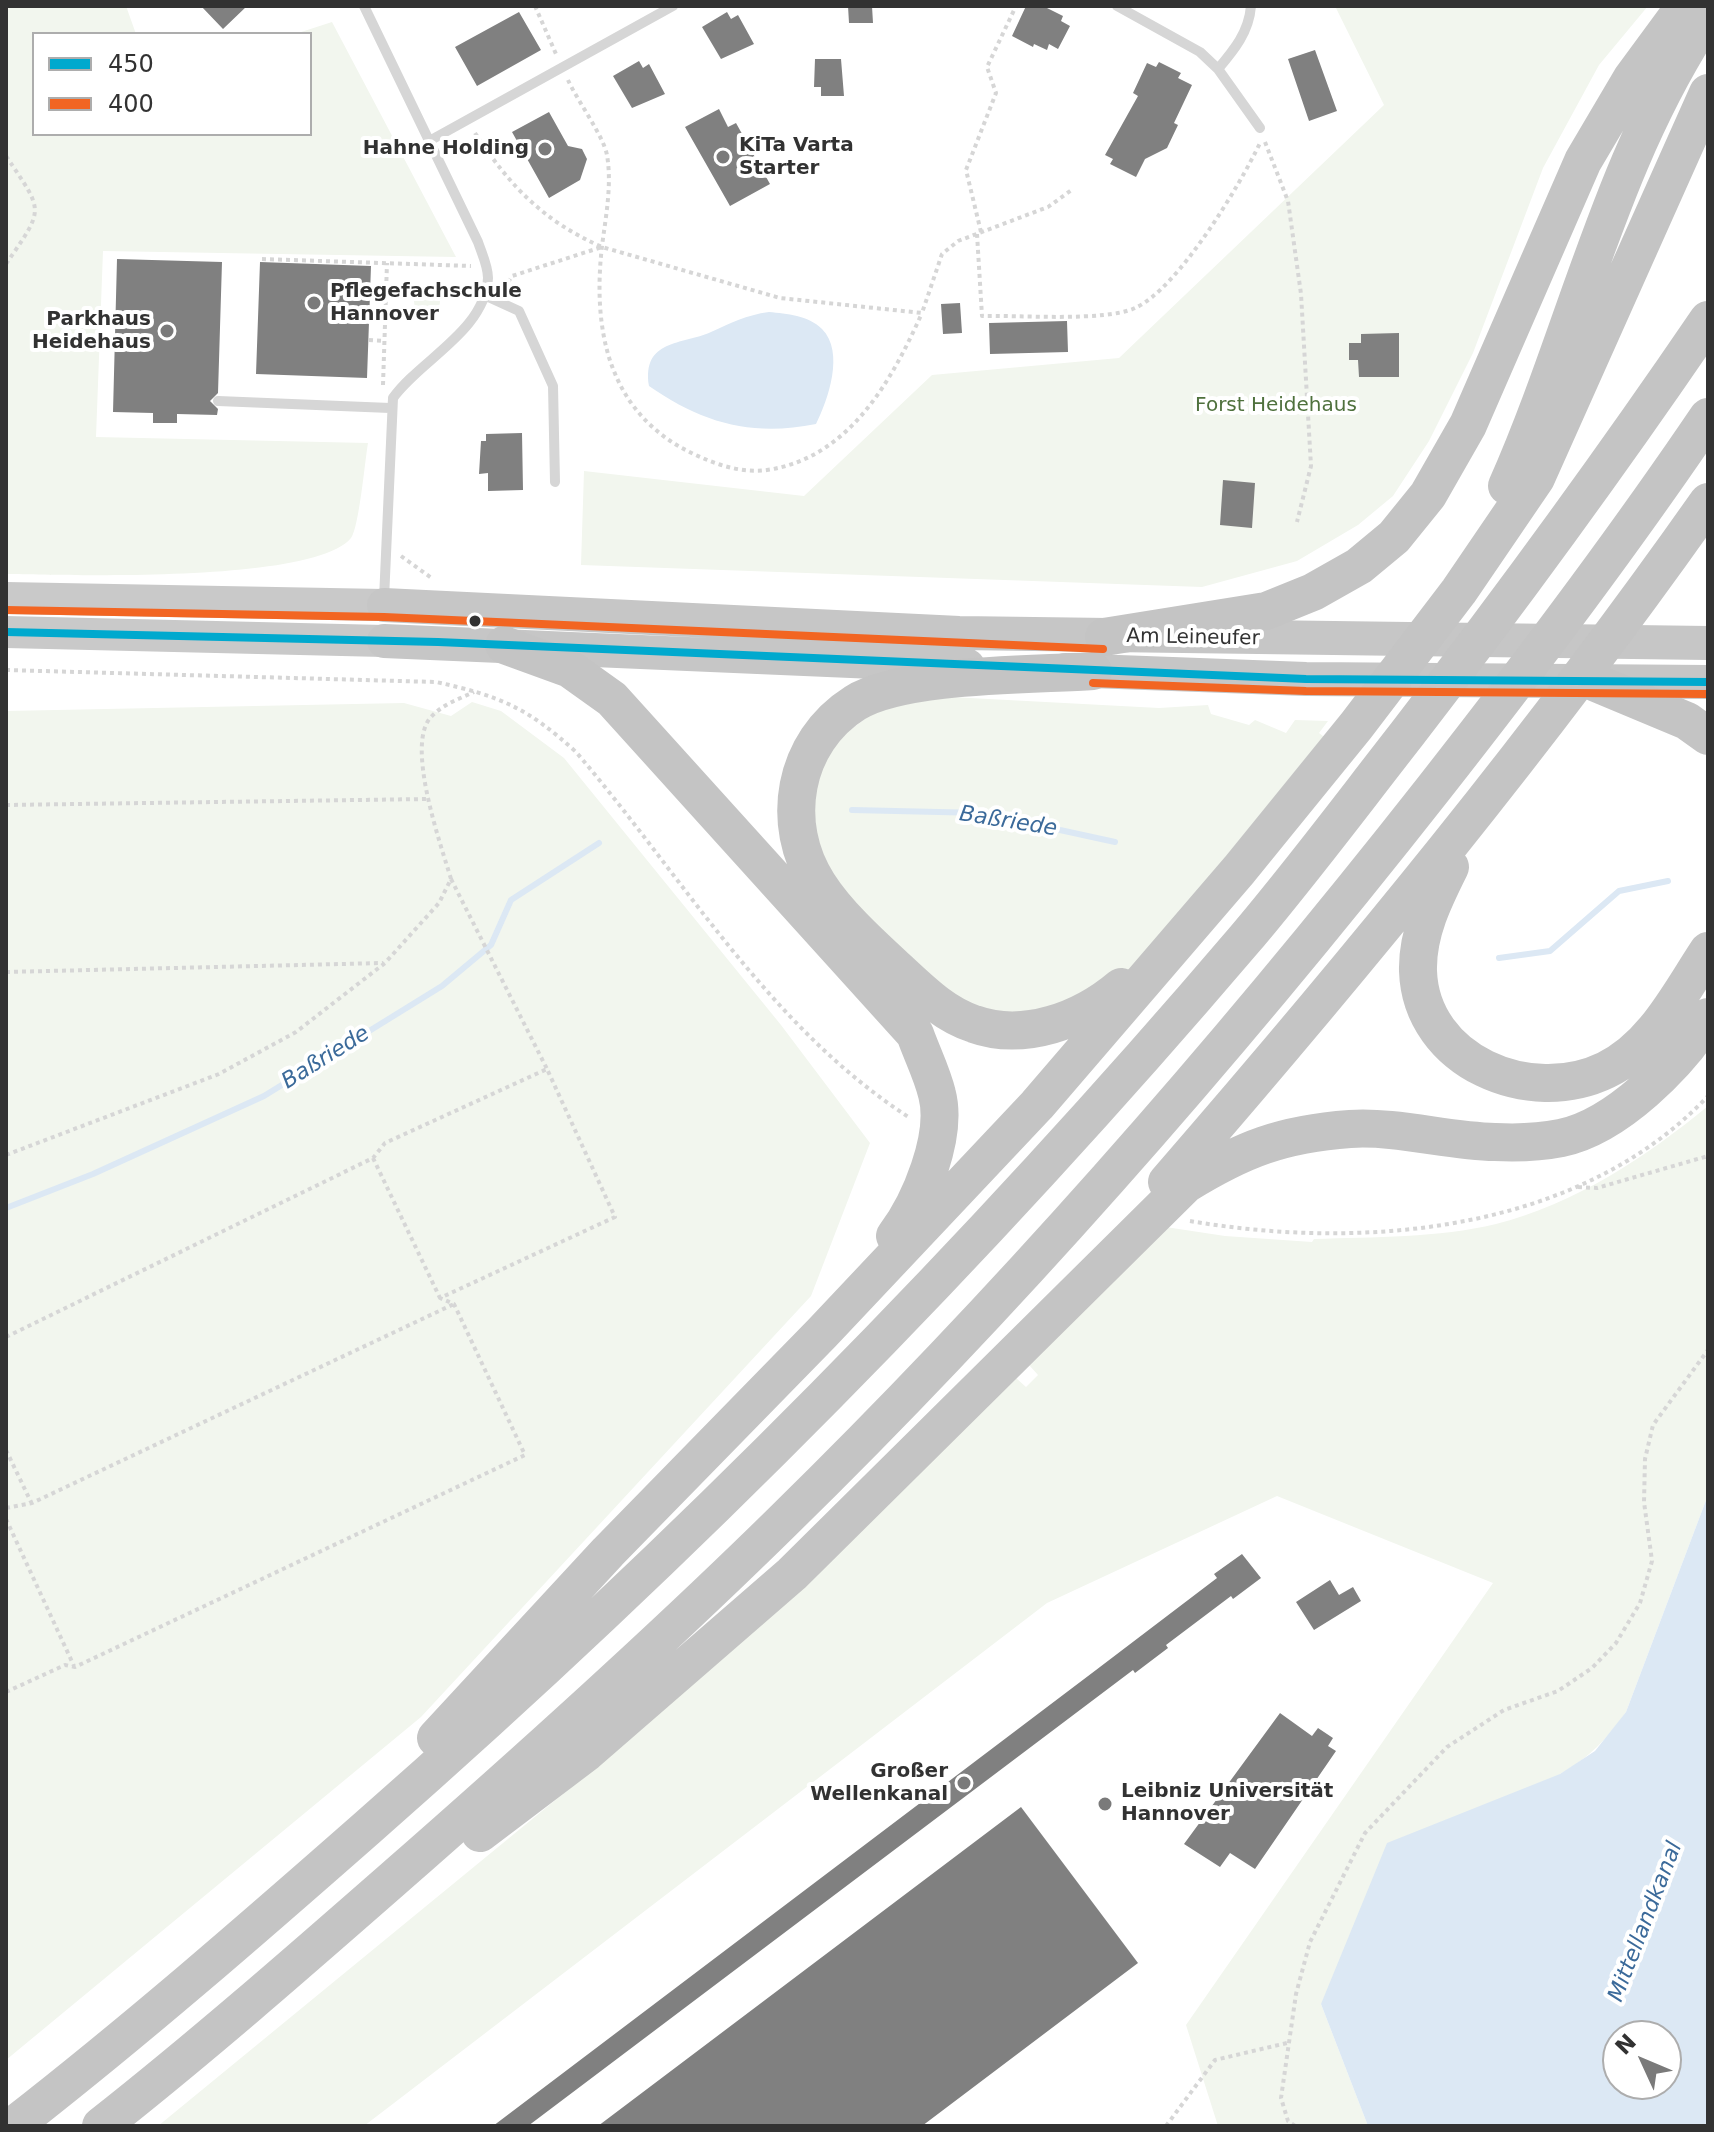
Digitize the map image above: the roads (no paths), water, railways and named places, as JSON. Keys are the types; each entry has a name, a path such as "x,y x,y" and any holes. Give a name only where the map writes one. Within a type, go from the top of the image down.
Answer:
{"highway":[{"path":"1239,870 1153,959 1113,993 1076,1017 1034,1029 1003,1030 976,1025 930,999 879,952 818,884 797,839 798,776 819,740 854,704 907,684 1098,654 1266,611 1313,592 1359,566 1394,537 1428,495 1468,425 1583,161 1632,78 1685,6"},
{"path":"1459,591 1509,482 1620,183 1659,97 1708,15"},
{"path":"266,1917 608,1552 822,1333 1037,1105 1239,870 1459,591 1536,478 1708,93"},
{"path":"13,2126 266,1917 476,1733 734,1491 882,1341 1092,1113 1246,937 1488,629 1708,320"},
{"path":"101,2126 335,1930 641,1657 786,1518 924,1376 1134,1149 1289,967 1490,716 1708,417"},
{"path":"335,1930 484,1830 668,1684 804,1563 963,1407 1059,1306 1286,1045 1520,756 1708,502"},
{"name":"Am Leineufer","path":"384,605 1098,654 1306,679 1596,683"},
{"name":"Am Leineufer","path":"384,641 1098,654 1336,640 1705,643"},
{"path":"504,645 570,669 612,699 915,1034 938,1097 935,1150 909,1217 822,1333"},
{"path":"1596,683 1664,695 1708,682"},
{"path":"1664,695 1687,721 1708,736"},
{"path":"1520,756 1452,864 1427,914 1418,968 1421,994 1431,1020 1452,1044 1488,1072 1509,1079 1546,1085 1576,1082 1608,1070 1638,1049 1708,951"},
{"path":"1059,1306 1186,1184 1234,1154 1293,1135 1354,1129 1495,1142 1562,1138 1597,1124 1631,1101 1672,1065 1708,1017"}],"main road":[{"name":"Am Leineufer","path":"6,598 384,605"},
{"name":"Am Leineufer","path":"6,632 384,641"}],"lane":[{"path":"431,140 673,6"},
{"path":"1117,6 1182,40 1218,69 1262,133"},
{"path":"1218,69 1237,46 1247,26 1251,6"},
{"path":"369,8 487,266 484,295 456,336 403,383 386,408 384,641"},
{"path":"484,295 519,311 553,386 555,482"},
{"path":"218,401 386,408"}],"water":[{"path":"769,312 810,321 822,329 829,339 832,376 816,424 770,429 728,424 688,409 649,386 648,371 652,360 666,346 746,317"},
{"name":"Mittellandkanal","path":"1708,1495 1708,2126 1368,2126 1321,2004 1387,1843 1560,1774 1595,1751 1626,1712"}],"waterway":[{"name":"Baßriede","path":"852,810 982,813 1115,842"},
{"name":"Baßriede","path":"6,1208 93,1174 264,1096 442,986 491,945 511,900 599,843"},
{"name":"Baßriede","path":"1499,958 1550,951 1619,891 1668,881"}],"place":[{"name":"Hahne Holding","path":"545,149"},
{"name":"KiTa Varta Starter","path":"723,157"},
{"name":"Pflegefachschule Hannover","path":"314,303"},
{"name":"Parkhaus Heidehaus","path":"167,331"},
{"name":"Großer Wellenkanal","path":"964,1783"},
{"name":"Leibniz Universität Hannover","path":"1105,1804"}],"park label":[{"name":"Forst Heidehaus","path":"1276,406"}]}
